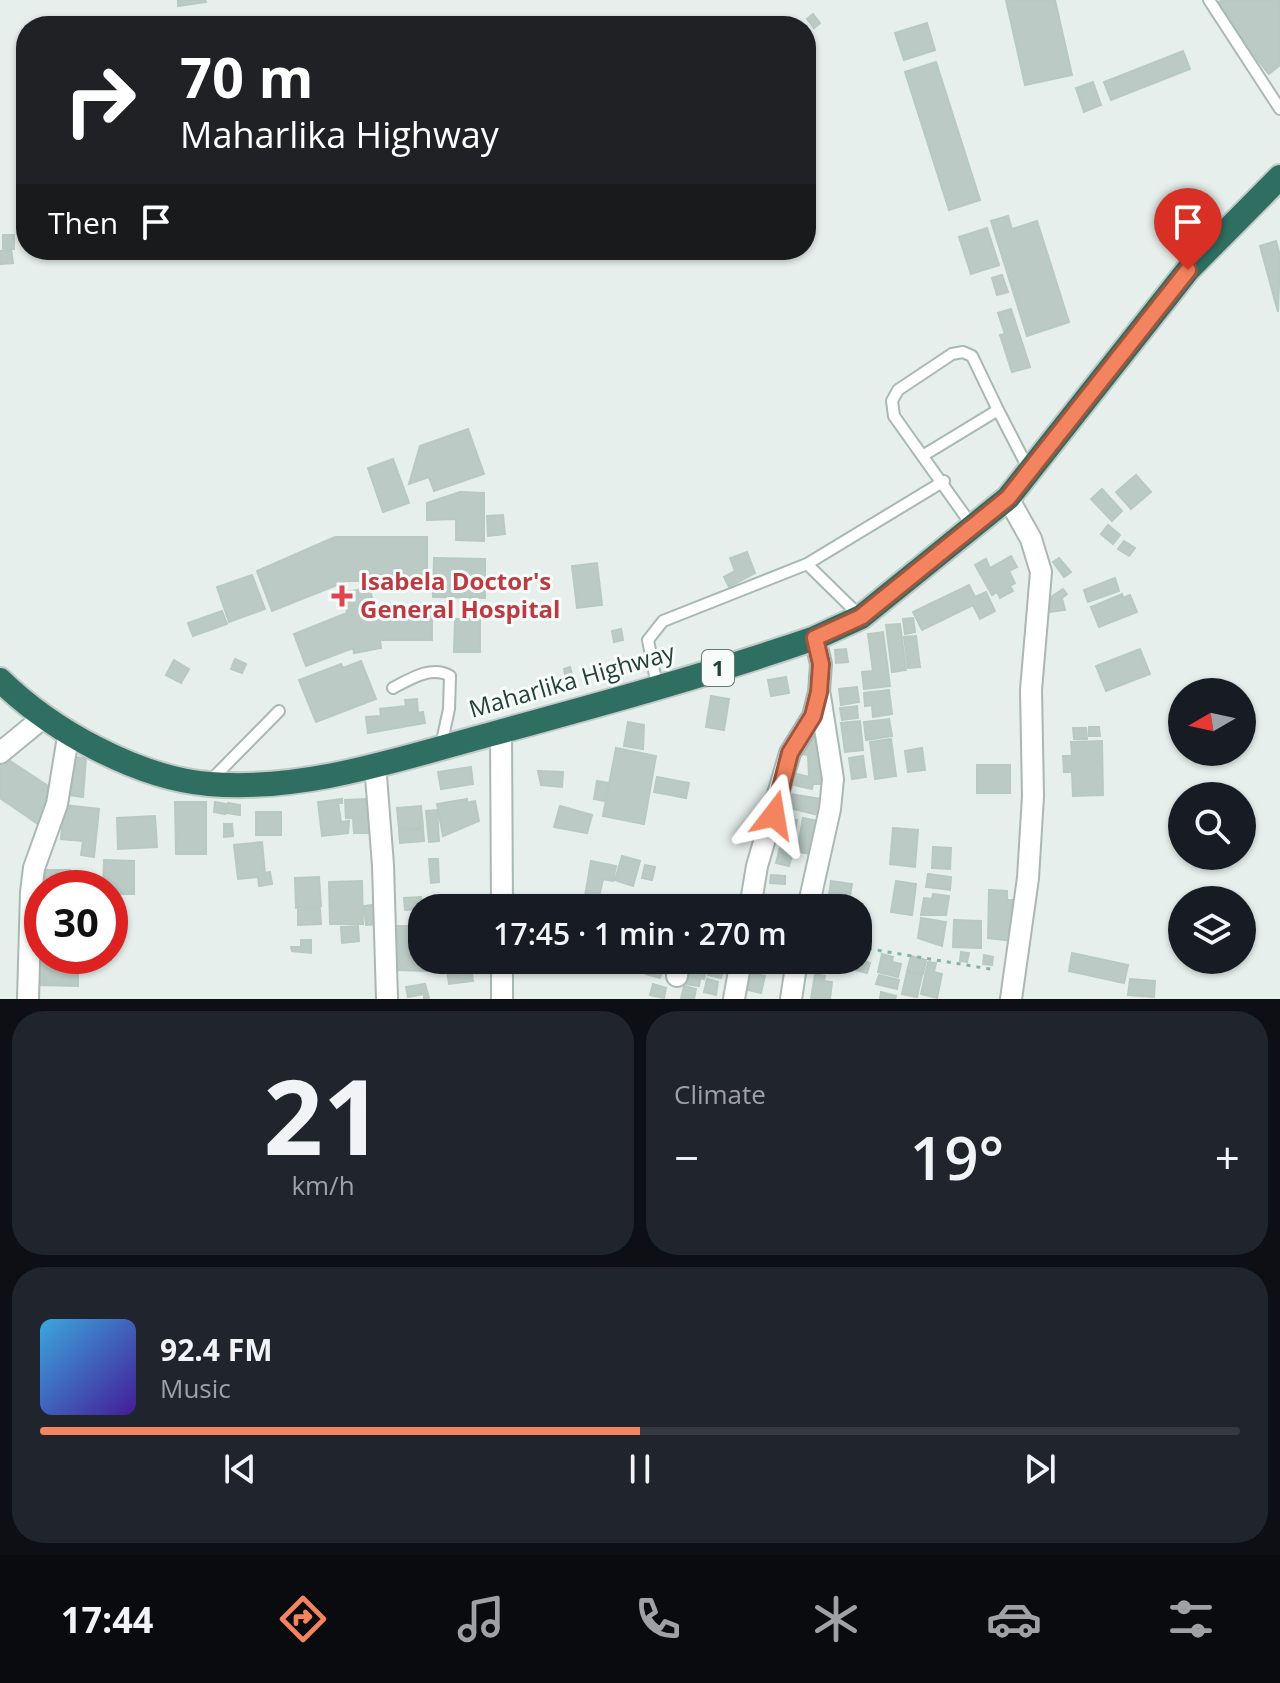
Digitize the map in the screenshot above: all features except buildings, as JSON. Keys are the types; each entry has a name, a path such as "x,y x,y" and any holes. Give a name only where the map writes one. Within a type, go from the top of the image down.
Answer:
{"highway":[{"name":"Maharlika Highway","path":"0,680 69,731 107,753 146,770 207,784 259,786 318,779 441,748 815,638 861,617 1008,498 1188,270 1280,177"}],"street":[{"path":"1008,498 1031,539 1041,572 1031,690 1031,823 1011,999"},
{"path":"752,894 757,866 790,753 813,716 819,692 821,664 815,638"},
{"path":"811,894 830,809 833,779 819,692"},
{"path":"0,753 45,716"},
{"path":"28,999 34,868 57,804 69,731"},
{"path":"501,731 502,894"},
{"path":"375,764 383,865 387,999"},
{"path":"502,974 502,999"},
{"path":"734,999 738,974"},
{"path":"791,999 795,974"}],"lane":[{"path":"1209,0 1280,109"},
{"path":"974,528 944,481 894,416 892,401 898,390 952,354 963,352 972,356 1029,470"},
{"path":"924,455 998,410"},
{"path":"657,686 648,640 663,621 807,564 944,481"},
{"path":"807,564 861,617"},
{"path":"393,688 426,673 442,672 450,676 449,709 441,748"},
{"path":"207,784 279,711"}],"path":[{"path":"872,949 1016,973"}],"place":[{"name":"Isabela Doctor's General Hospital","path":"342,596"}],"route":[{"path":"774,815 790,753 813,716 819,692 821,664 815,638 861,617 1008,498 1188,270"}]}
